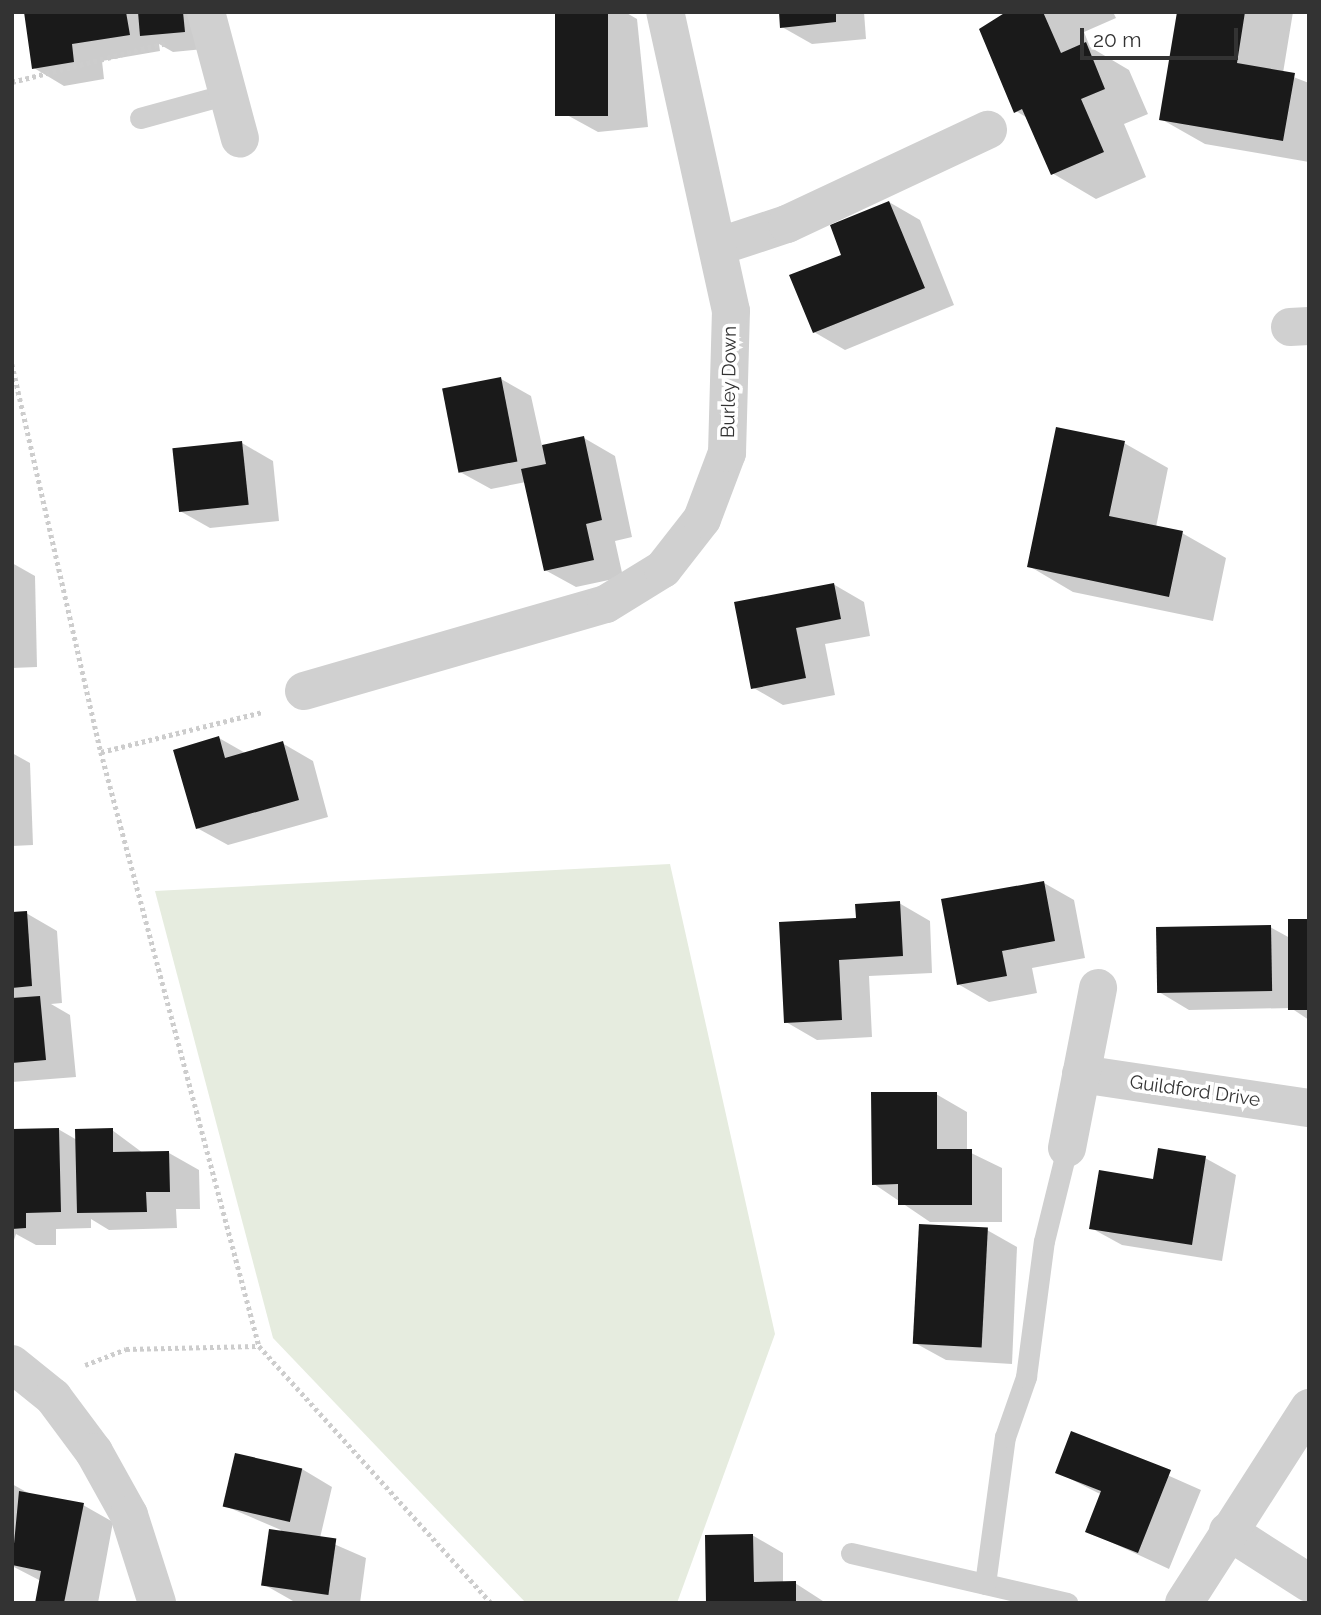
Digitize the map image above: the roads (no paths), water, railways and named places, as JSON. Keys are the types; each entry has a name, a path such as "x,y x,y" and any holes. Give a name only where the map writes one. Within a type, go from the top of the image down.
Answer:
{"street":[{"name":"Burley Down","path":"304,691 606,604 638,589 684,547 717,487 727,453 733,346 720,246 665,12"},
{"path":"209,22 240,139"},
{"path":"720,246 787,224 988,130"},
{"path":"1067,1147 1098,988"},
{"name":"Guildford Drive","path":"1081,1074 1309,1108"},
{"path":"12,1364 49,1394 73,1419 124,1505 157,1603"},
{"path":"1184,1603 1309,1408"},
{"path":"1228,1531 1309,1583"}],"lane":[{"path":"140,118 228,94"},
{"path":"985,1584 1005,1437 1026,1377 1044,1241 1067,1147"},
{"path":"851,1553 1067,1603"}]}
